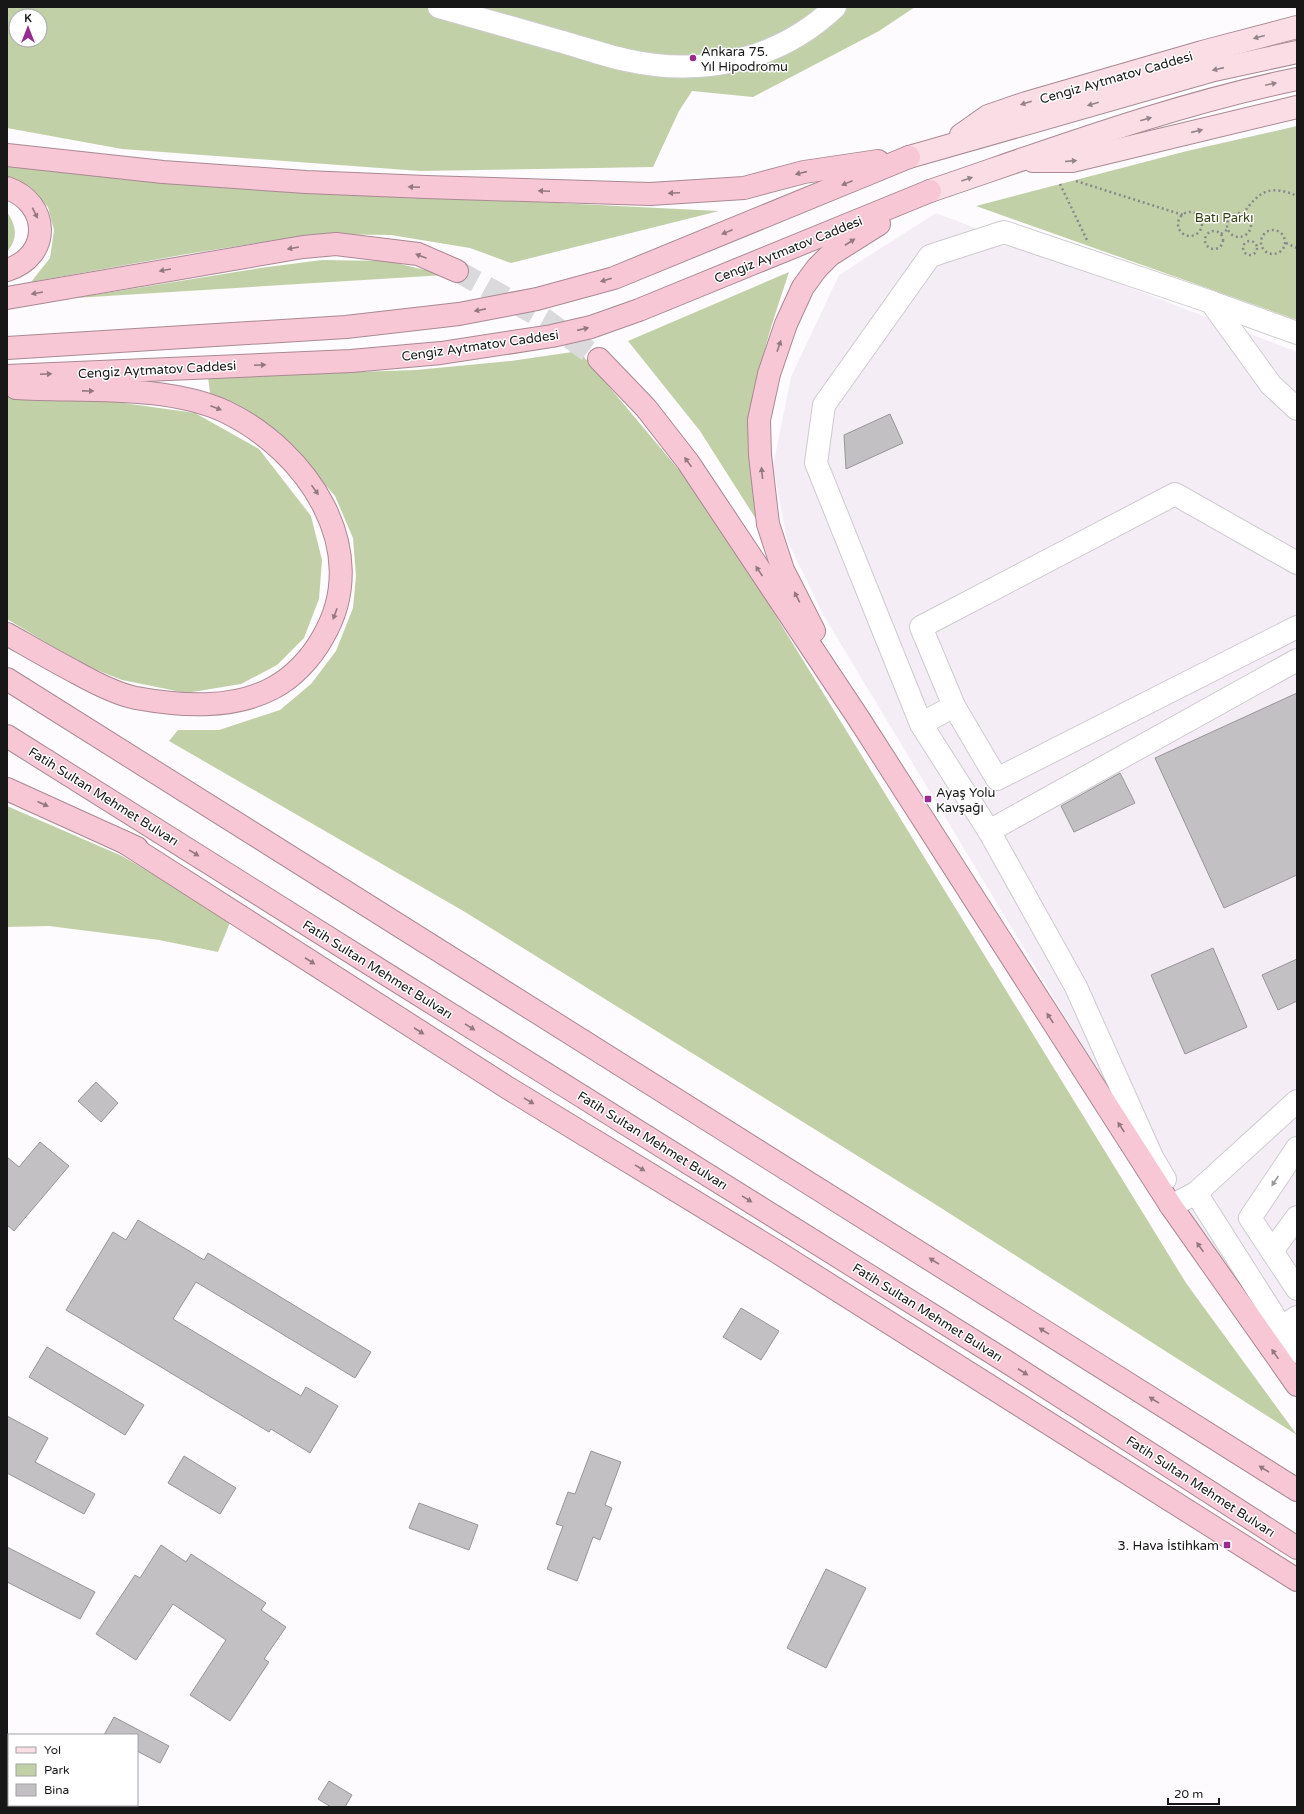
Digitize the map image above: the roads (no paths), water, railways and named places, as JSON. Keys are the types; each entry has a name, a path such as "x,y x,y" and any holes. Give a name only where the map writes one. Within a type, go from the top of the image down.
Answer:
{"highway":[{"path":"7,155 163,172 306,182 650,194 744,188 804,172 909,157"},
{"name":"Cengiz Aytmatov Caddesi","path":"7,348 346,327 459,314 537,299 614,278 909,157"},
{"path":"7,188 23,197 33,208 38,219 40,230 39,245 32,256 20,266 7,270"},
{"path":"859,719 783,570 768,524 760,455 759,420 769,374 786,324 803,287 817,268 830,255 930,191"},
{"name":"Cengiz Aytmatov Caddesi","path":"7,376 351,361 441,353 552,336 591,327 639,310 930,191"},
{"path":"7,298 303,247 336,244 418,254 457,271"},
{"path":"599,359 646,408 688,462 1182,1201 1297,1386"},
{"path":"7,388 162,395 199,402 225,412 244,422 264,434 304,476 318,495 330,518 335,535 339,552 341,583 339,600 328,629 318,648 296,672 273,688 245,698 218,704 134,698 99,685 7,634"},
{"path":"7,679 1297,1490"},
{"name":"Fatih Sultan Mehmet Bulvarı","path":"7,736 1004,1360 1297,1548"},
{"path":"7,790 42,804 188,871 308,943 394,979"},
{"path":"124,842 508,1088 774,1250 1297,1580"}],"main road":[{"name":"Cengiz Aytmatov Caddesi","path":"943,147 988,116 1026,103 1202,52 1297,27"},
{"name":"Cengiz Aytmatov Caddesi","path":"909,157 1214,70 1297,52"},
{"name":"Cengiz Aytmatov Caddesi","path":"930,191 1082,138 1243,90 1297,79"},
{"name":"Cengiz Aytmatov Caddesi","path":"1018,161 1072,161 1297,106"}],"street":[{"path":"439,7 627,60 685,67 724,63 761,54 792,40 821,20 835,7"},
{"path":"1297,333 1211,302 1004,232 930,256 824,405 816,463 921,724 989,831 1076,987 1152,1157 1182,1201 1289,1322 1297,1352"},
{"path":"1211,302 1270,385 1297,409"},
{"path":"1297,563 1175,494 921,627 954,706 997,779 1297,627"},
{"path":"989,831 1297,660"},
{"path":"921,724 954,706"},
{"path":"1182,1201 1297,1101"},
{"path":"1296,1286 1250,1218 1297,1148"},
{"path":"1272,1251 1297,1217"}],"tunnel":[{"path":"457,271 546,320 599,359"}],"place":[{"name":"Ankara 75. Yıl Hipodromu","path":"693,58"},
{"name":"Ayaş Yolu Kavşağı","path":"928,799"},
{"name":"3. Hava İstihkam","path":"1227,1545"}],"park label":[{"name":"Batı Parkı","path":"1224,217"}]}
